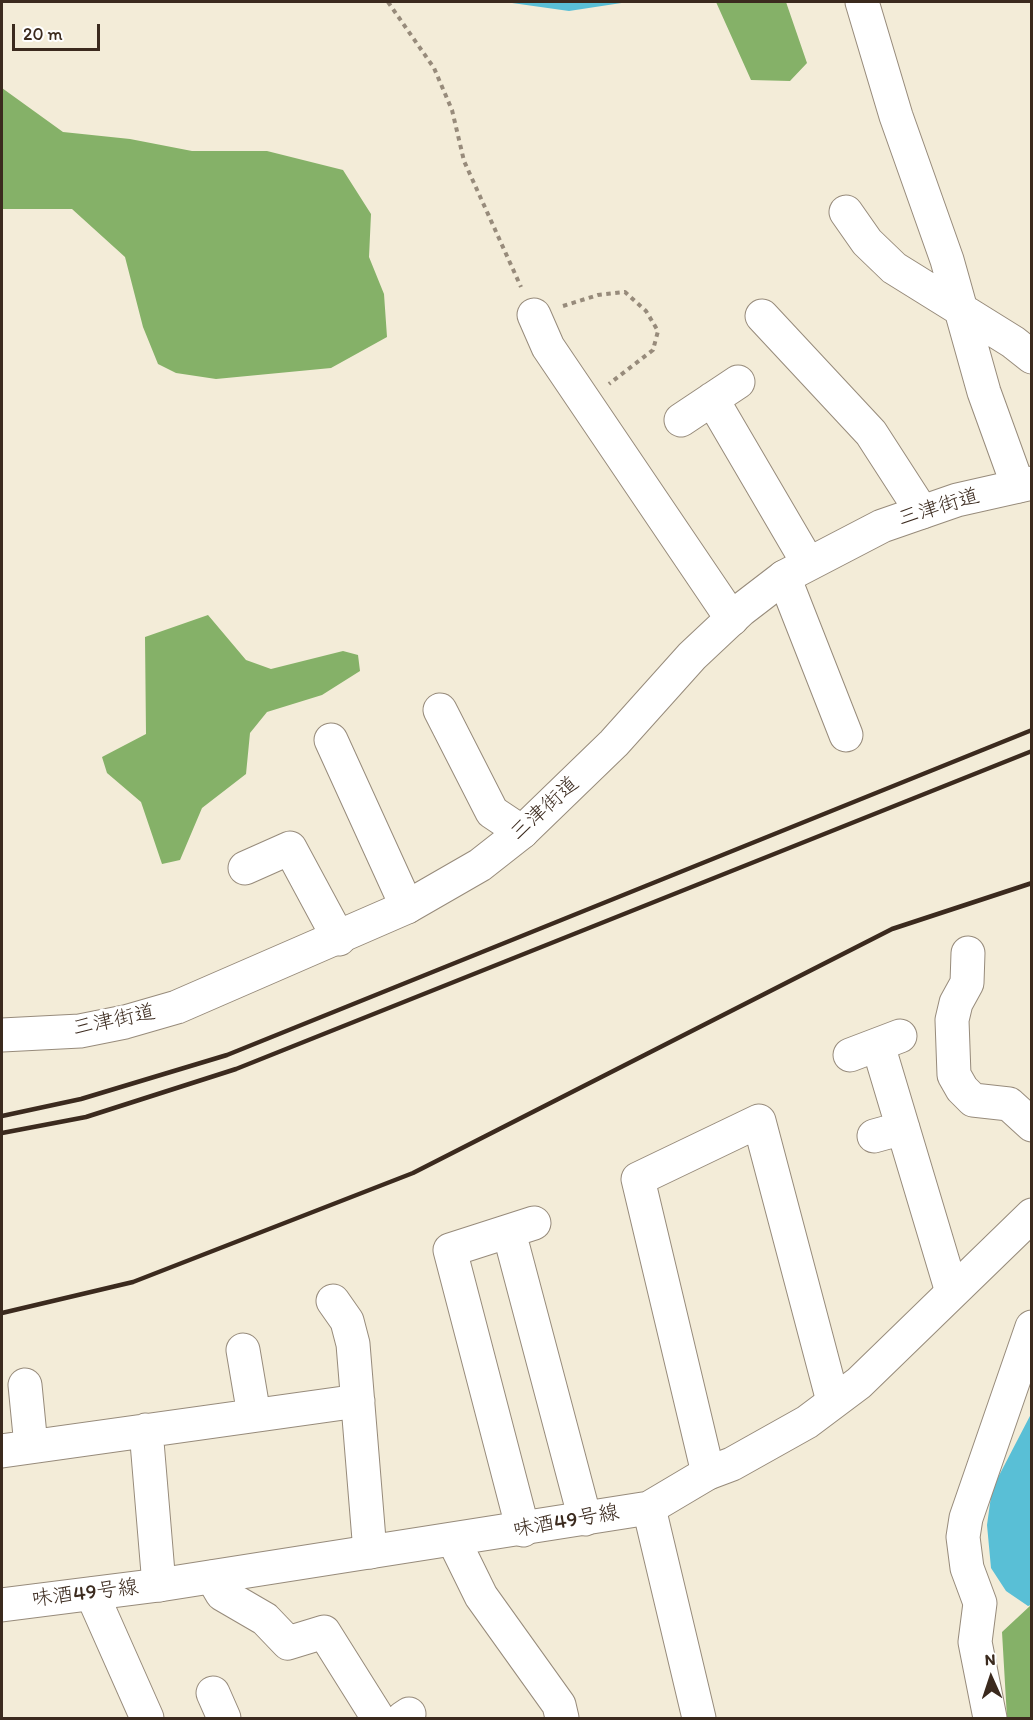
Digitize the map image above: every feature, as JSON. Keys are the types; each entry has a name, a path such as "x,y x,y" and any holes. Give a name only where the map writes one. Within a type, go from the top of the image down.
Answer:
{"street":[{"path":"862,2 896,116 925,192 984,392 1025,484"},
{"path":"846,212 867,242 894,268 1032,357"},
{"path":"534,315 548,347 732,619"},
{"path":"762,316 871,433 922,512"},
{"path":"681,420 725,391 796,570 846,735"},
{"name":"三津街道","path":"2,1035 80,1031 125,1022 177,1007 339,939 407,907 480,865 522,832 607,750 692,656 732,619 796,570 882,526 922,512 1025,484"},
{"path":"440,710 492,812 522,832"},
{"path":"331,740 407,907"},
{"path":"245,868 290,848 339,939"},
{"path":"968,952 967,983 956,1003 952,1020 954,1075 962,1089 973,1100 1009,1104 1032,1125"},
{"path":"876,1045 888,1132 952,1292"},
{"path":"708,1473 638,1179 759,1121 833,1401"},
{"name":"味酒49号線","path":"2,1605 159,1585 523,1530 649,1508 708,1473 732,1464 807,1422 859,1383 1032,1215"},
{"path":"523,1530 497,1378 450,1250 522,1228 585,1519"},
{"path":"333,1301 347,1321 353,1344 370,1552"},
{"path":"990,1719 975,1642 980,1603 967,1568 963,1537 966,1518 1032,1327"},
{"path":"243,1350 254,1415"},
{"path":"26,1385 16,1448 358,1401"},
{"path":"146,1430 159,1585"},
{"path":"649,1508 699,1719"},
{"path":"454,1540 481,1596 559,1705 562,1719"},
{"path":"212,1577 222,1594 265,1618 288,1643 324,1632 397,1717"},
{"path":"92,1594 147,1719"}],"path":[{"path":"388,2 434,68 452,110 464,161 534,315 598,295 625,292 646,311 658,331 653,350 585,403"}],"green space":[{"path":"716,2 786,2 807,63 790,81 751,80"},
{"path":"2,88 63,132 130,139 192,151 267,151 343,170 371,214 369,257 384,294 387,337 331,368 216,379 176,373 158,364 143,327 125,257 72,209 2,209"},
{"path":"208,615 246,660 271,669 343,651 358,655 360,671 322,695 267,712 250,733 246,774 202,808 180,860 162,864 141,802 107,773 102,757 146,734 145,637"},
{"path":"1031,1605 1031,1718 1007,1718 1002,1632"}],"water":[{"path":"505,2 628,2 569,11"},
{"path":"1031,1414 1031,1605 1028,1606 1006,1591 991,1568 987,1525 992,1489"}],"railway":[{"path":"2,1116 81,1099 227,1055 1032,730"},
{"path":"2,1133 86,1117 236,1069 1032,751"},
{"path":"2,1313 133,1282 413,1173 892,929 1032,883"}]}
